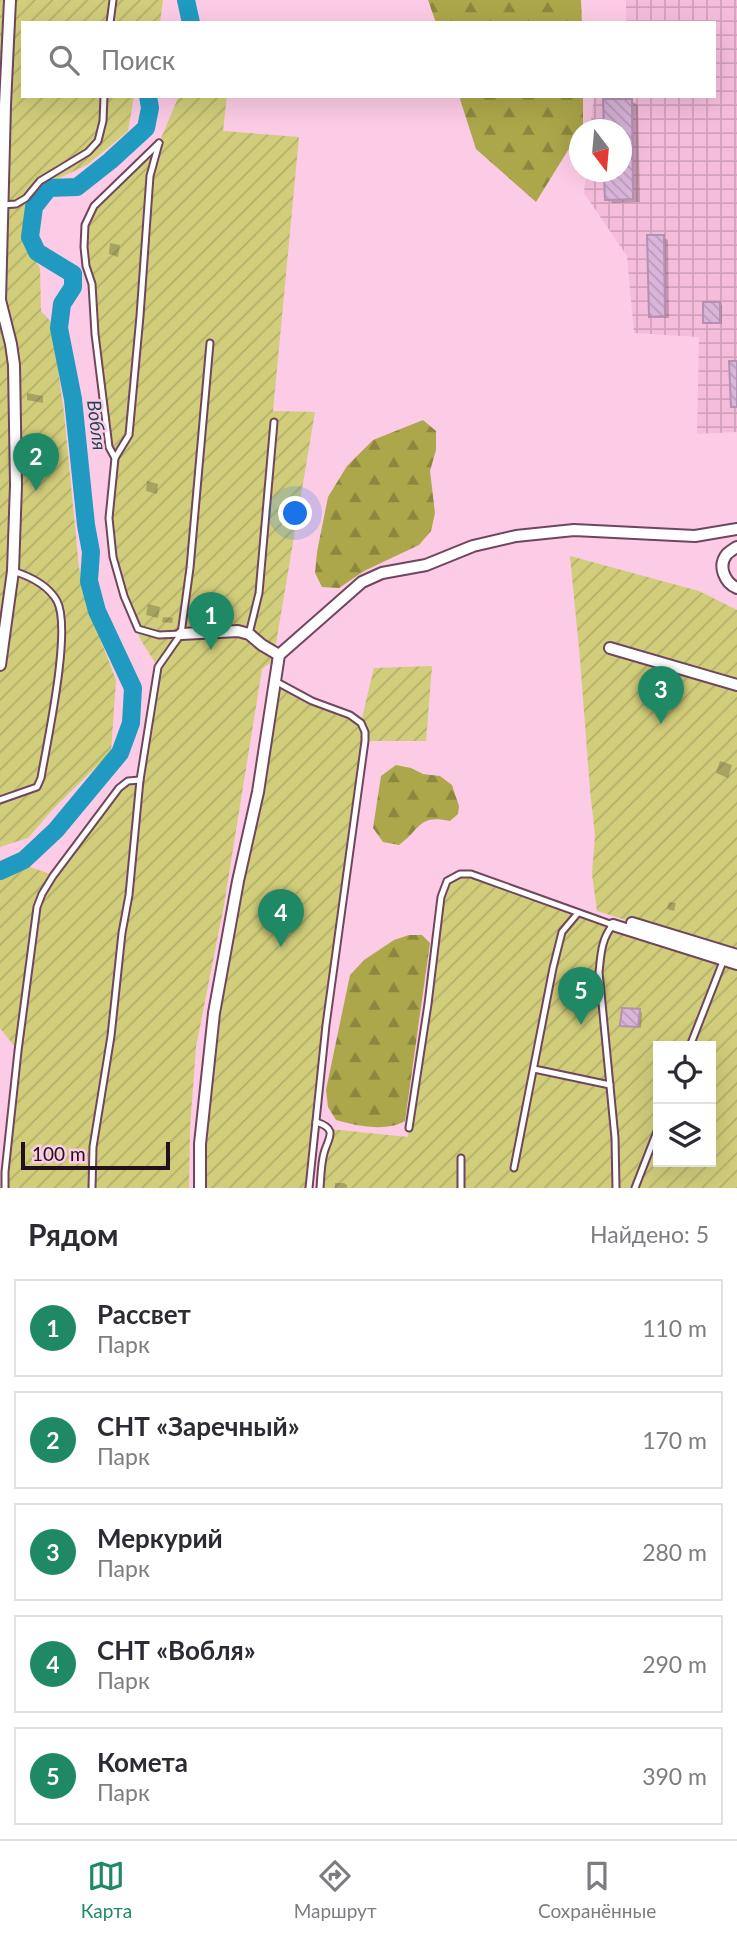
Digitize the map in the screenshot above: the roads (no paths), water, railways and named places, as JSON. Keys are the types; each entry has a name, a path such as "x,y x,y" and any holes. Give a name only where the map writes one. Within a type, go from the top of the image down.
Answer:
{"street":[{"path":"0,665 13,571 16,485 14,365 0,300 10,0"},
{"path":"200,1188 200,1144 214,1013 238,881 258,792 279,655 362,582 382,573 426,565 473,546 516,536 574,530 695,536 737,529"},
{"path":"737,547 727,553 723,574 729,585 737,589"},
{"path":"181,634 238,631 249,634 279,655"},
{"path":"611,649 737,685"},
{"path":"632,923 737,955"},
{"path":"613,925 737,964"}],"lane":[{"path":"110,21 113,0"},
{"path":"2,205 16,204 26,198 40,181 88,152 98,141 103,121 104,98"},
{"path":"115,458 108,447 92,284 84,247 85,225 94,206 159,143 150,176 129,435 115,458 108,518 113,557 124,596 138,629 159,635 181,634"},
{"path":"92,1188 93,1147 111,1036 140,780 158,667 181,634 190,568 210,343"},
{"path":"249,634 259,593 274,422"},
{"path":"0,800 37,787 41,778 61,653 61,609 56,598 44,586 13,571"},
{"path":"275,681 312,701 350,715 361,723 365,732 309,1188"},
{"path":"5,1188 18,1051 40,901 53,876 119,788 128,781 140,780"},
{"path":"409,1128 441,897 447,881 460,874 471,874 613,925 602,945 599,972 615,1138 616,1188"},
{"path":"514,1167 562,932 578,913"},
{"path":"692,1041 724,960"},
{"path":"534,1069 610,1085"},
{"path":"316,1122 324,1124 331,1137 324,1150 320,1188"},
{"path":"635,1188 653,1142"},
{"path":"461,1158 461,1188"}],"waterway":[{"name":"Вобля","path":"186,0 191,21"},
{"name":"Вобля","path":"0,871 24,860 56,830 120,753 131,723 133,688 97,611 89,581 91,552 73,399 59,328 62,304 73,287 73,274 37,252 30,237 34,207 49,188 77,187 146,128 150,108 148,98"}],"place":[{"name":"СНТ «Заречный»","path":"36,491"},
{"name":"Рассвет","path":"211,650"},
{"name":"Меркурий","path":"661,724"},
{"name":"СНТ «Вобля»","path":"281,947"},
{"name":"Комета","path":"581,1025"}]}
